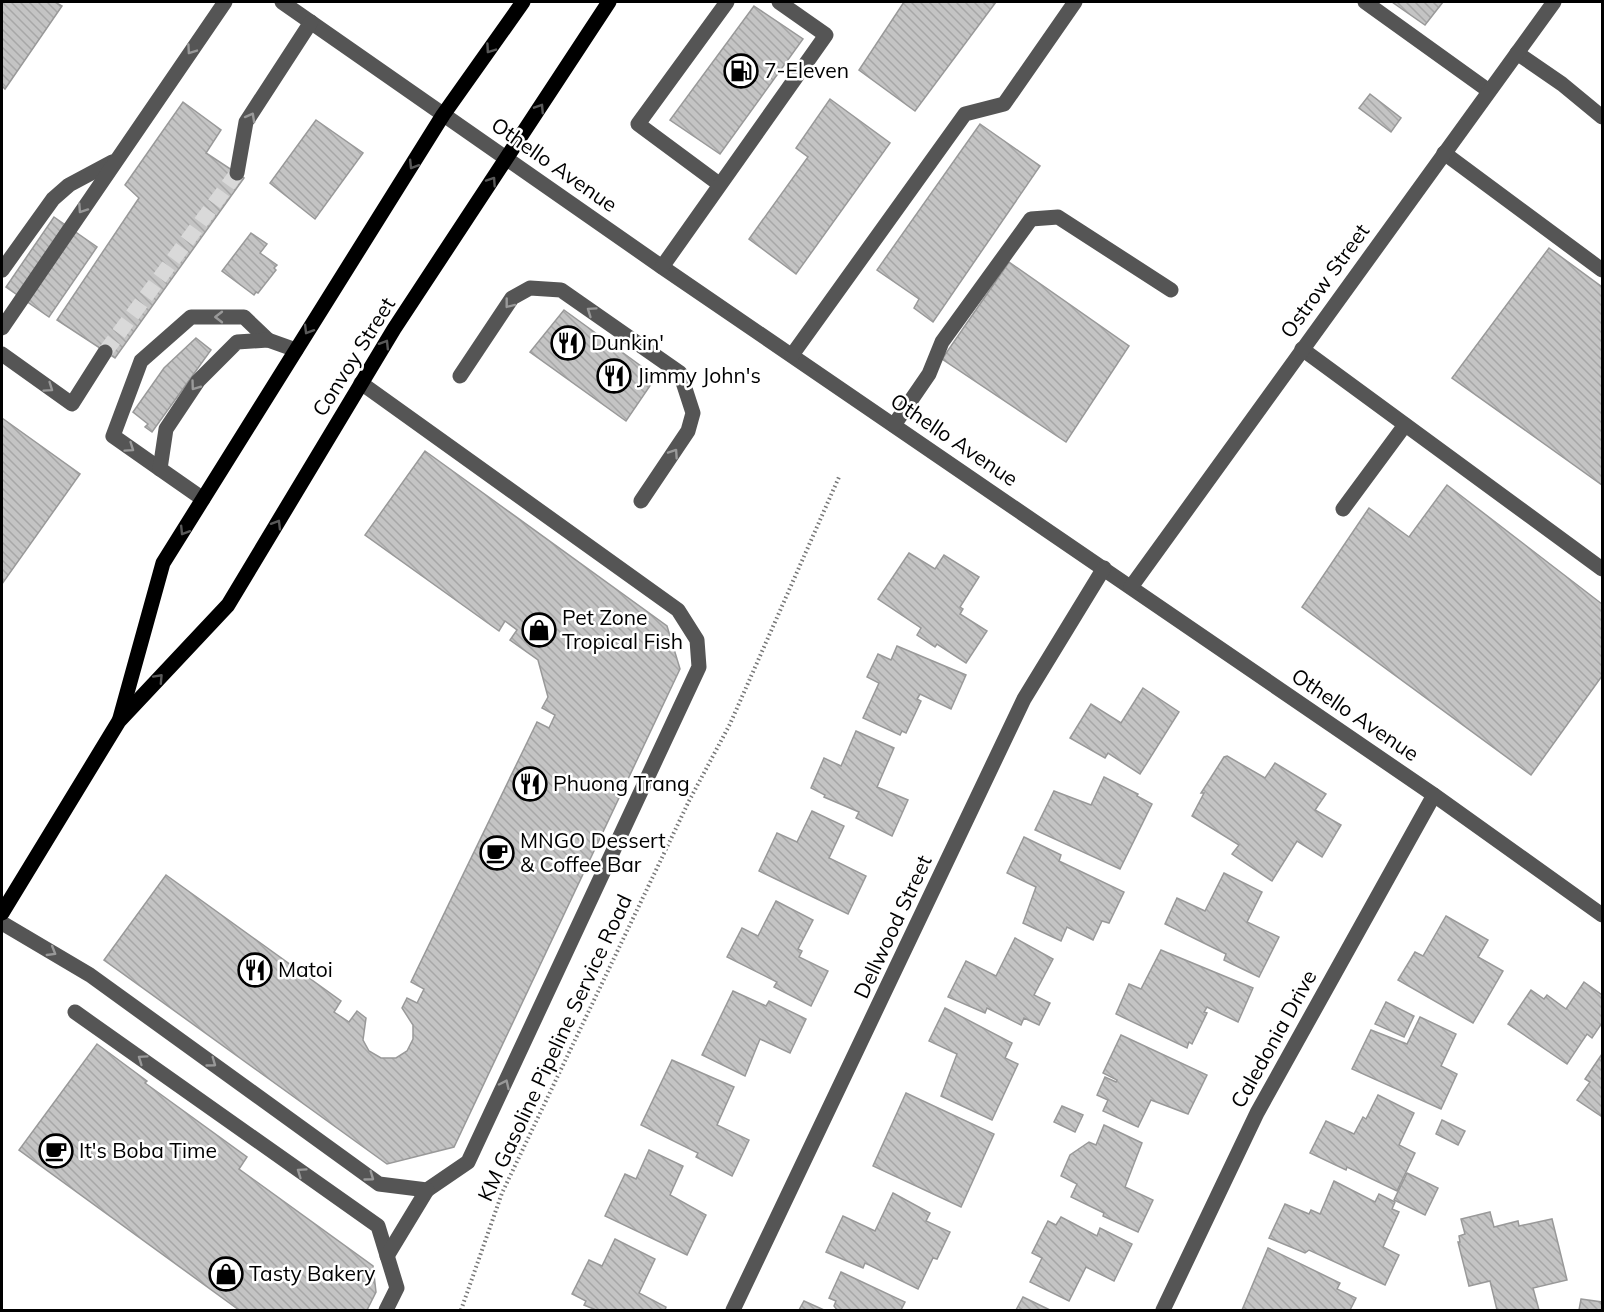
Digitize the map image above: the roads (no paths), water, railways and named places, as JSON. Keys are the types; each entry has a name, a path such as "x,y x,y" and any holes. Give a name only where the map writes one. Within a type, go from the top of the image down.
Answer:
{"main road":[{"name":"Convoy Street","path":"119,721 164,563 443,115 524,2"},
{"name":"Convoy Street","path":"2,913 119,721 228,604 361,383 609,2"}],"street":[{"path":"2,328 114,160 225,2"},
{"name":"Othello Avenue","path":"282,2 443,115 508,157 662,267 1434,795 1602,915"},
{"path":"719,184 638,124 727,2"},
{"path":"662,267 826,35 779,2"},
{"path":"792,355 965,114 1004,104 1075,2"},
{"path":"1365,2 1489,91"},
{"name":"Ostrow Street","path":"1131,587 1554,2"},
{"path":"237,173 246,122 311,22"},
{"path":"1517,53 1562,84 1602,117"},
{"path":"1444,153 1602,270"},
{"path":"2,270 53,199 69,186 114,160"},
{"path":"894,425 929,374 942,342 1031,219 1058,217 1171,290"},
{"path":"460,376 512,298 530,288 561,290 570,296 680,373 693,412 688,431 641,501"},
{"path":"203,499 113,436 141,361 191,317 244,317 268,340"},
{"path":"160,469 166,429 198,381 237,342 268,340 296,350"},
{"path":"1302,349 1602,569"},
{"path":"2,354 72,404 105,352"},
{"path":"361,383 678,610 697,640 699,668 468,1162 427,1190 387,1256"},
{"path":"1343,509 1405,424"},
{"name":"Dellwood Street","path":"733,1311 1024,699 1104,568"},
{"name":"Caledonia Drive","path":"1163,1311 1257,1113 1434,795"},
{"path":"2,922 90,975 380,1184 427,1190"},
{"path":"75,1012 378,1226 397,1288 386,1311"}],"tunnel":[{"path":"105,352 237,173"}],"place":[{"name":"7-Eleven","path":"741,71"},
{"name":"Dunkin'","path":"568,343"},
{"name":"Jimmy John's","path":"614,376"},
{"name":"Pet Zone Tropical Fish","path":"539,630"},
{"name":"Phuong Trang","path":"530,784"},
{"name":"MNGO Dessert & Coffee Bar","path":"497,853"},
{"name":"Matoi","path":"255,970"},
{"name":"It's Boba Time","path":"56,1151"},
{"name":"Tasty Bakery","path":"226,1274"}]}
